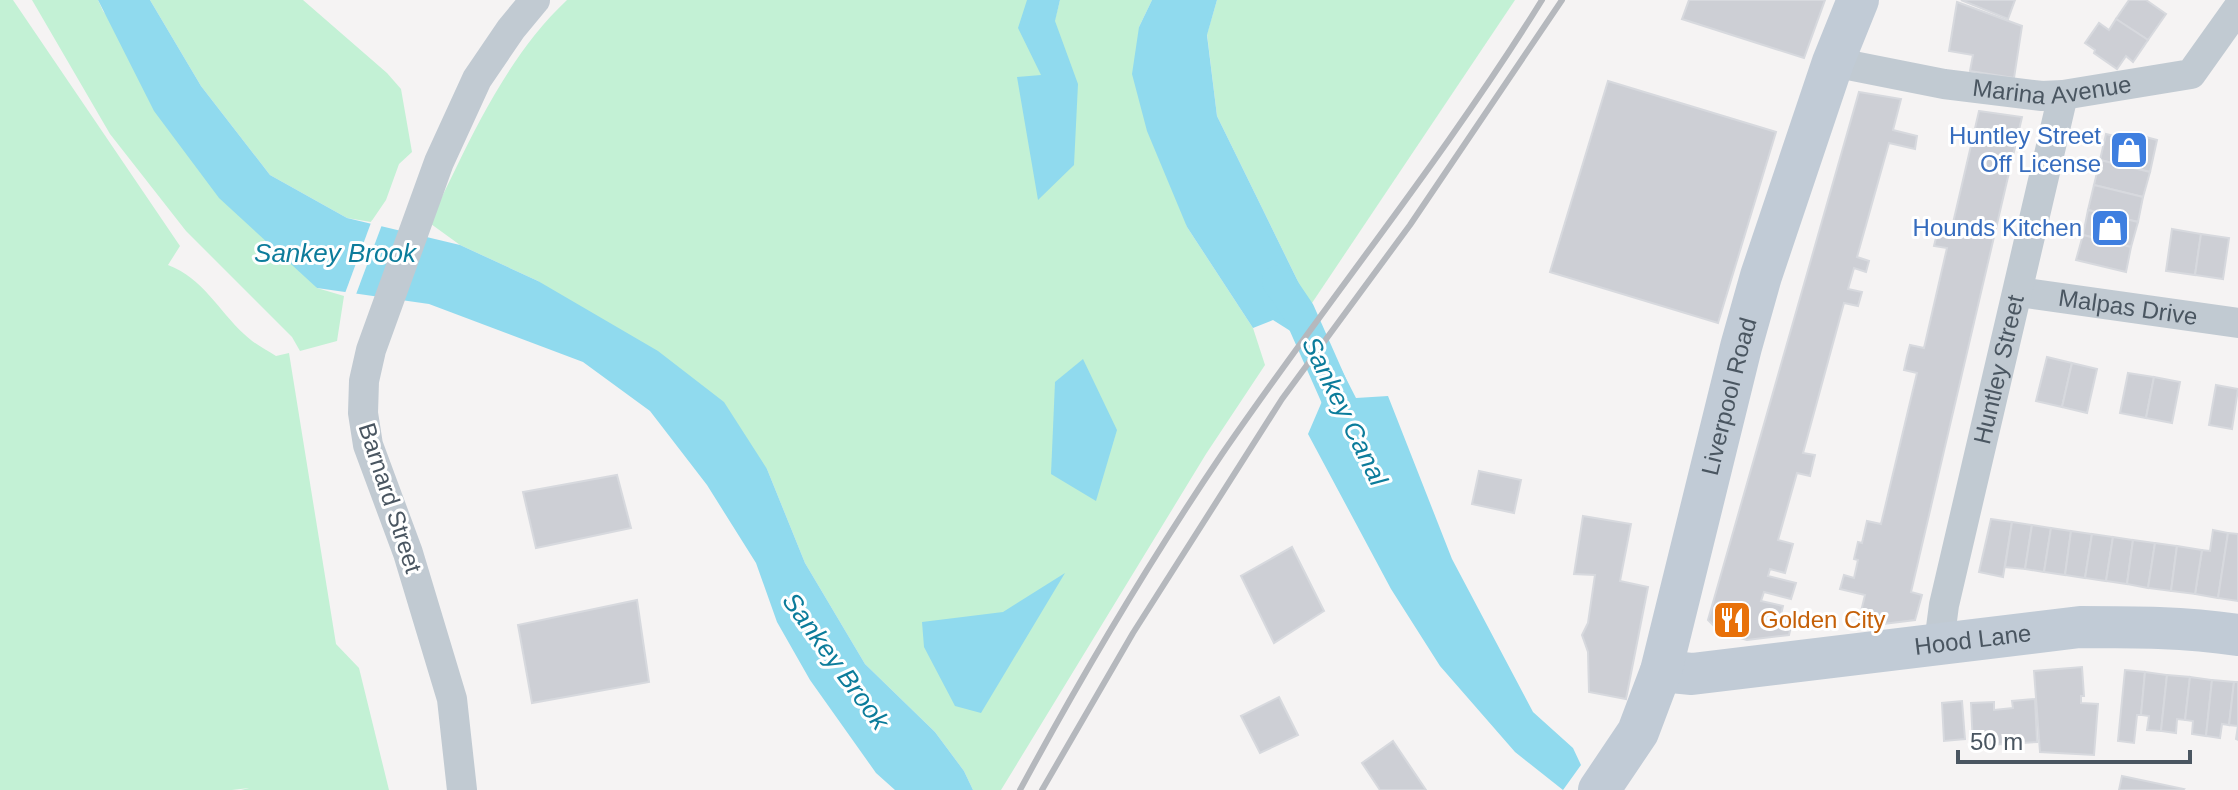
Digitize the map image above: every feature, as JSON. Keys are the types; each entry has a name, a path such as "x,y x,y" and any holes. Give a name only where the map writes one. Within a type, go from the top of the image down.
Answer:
{"street":[{"name":"Barnard Street","path":"462,790 452,699 408,553 368,445 363,413 364,381 371,350 439,162 477,79 535,0"},
{"name":"Liverpool Road","path":"1602,786 1638,732 1661,671 1741,347 1792,179 1858,0"},
{"name":"Marina Avenue","path":"1833,62 1944,84 2022,95 2063,95 2191,74 2238,8"},
{"name":"Huntley Street","path":"1939,643 1944,605 2063,95"},
{"name":"Malpas Drive","path":"2019,292 2238,323"},
{"name":"Hood Lane","path":"1661,671 1692,674 2080,627 2207,630 2238,635"}],"green space":[{"path":"0,0 13,0 180,246 168,265 201,286 251,340 276,356 289,353 336,644 359,668 389,790 0,790"},
{"path":"32,0 98,0 103,11 317,288 344,296 337,341 300,351 292,337 186,231 110,134"},
{"path":"150,0 303,0 387,73 401,89 412,152 399,164 386,200 371,222 347,218 270,175 201,86"},
{"path":"567,0 1050,0 1055,19 1060,0 1152,0 1139,27 1187,227 1253,328 1265,365 1206,454 1001,790 973,790 964,771 935,732 865,664 805,563 767,469 538,281 460,245 431,224 467,145 504,79 533,37"},
{"path":"1217,0 1515,0 1310,306 1217,116 1207,34"}],"water":[{"name":"Sankey Brook","path":"98,0 150,0 201,86 270,175 347,218 460,245 538,281 658,351 724,402 767,469 805,563 865,664 935,732 964,771 973,790 895,790 876,773 810,680 777,622 756,563 707,485 650,411 583,362 429,304 317,288 219,198 154,111"},
{"path":"1027,0 1060,0 1055,21 1078,84 1074,165 1038,200 1017,77 1041,75 1018,28"},
{"path":"1152,0 1217,0 1207,35 1217,116 1310,306 1292,332 1273,320 1253,328 1187,227 1147,131 1132,74 1139,27"},
{"path":"1334,355 1356,398 1388,396 1452,559 1533,712 1573,748 1581,765 1563,790 1515,752 1440,666 1391,589 1308,434 1323,399 1313,380"},
{"path":"1083,359 1117,430 1096,501 1051,474 1055,382"},
{"path":"1065,573 981,713 955,706 924,647 922,622 1003,612"}],"pier":[{"path":"372,220 383,222 355,297 344,296"}],"building":[{"path":"1689,0 1825,0 1804,58 1682,19"},
{"path":"1961,0 2015,0 2008,19"},
{"path":"2129,0 2146,0 2166,14 2148,40 2116,19"},
{"path":"1957,2 2022,26 2014,78 1970,71 1973,55 1949,51"},
{"path":"2116,19 2148,40 2133,62 2126,56 2117,69 2085,43 2099,23 2109,30"},
{"path":"1608,81 1776,132 1718,323 1550,272"},
{"path":"1859,92 1901,99 1893,130 1917,136 1915,149 1889,143 1857,257 1869,261 1866,272 1854,268 1848,289 1862,292 1858,306 1844,303 1803,453 1815,455 1810,476 1797,473 1778,540 1793,544 1785,573 1770,569 1768,576 1796,583 1791,599 1764,592 1761,601 1783,606 1780,619 1792,622 1789,635 1747,640 1720,632 1708,620"},
{"path":"1979,111 2022,117 1911,592 1922,595 1915,620 1867,626 1858,624 1865,595 1840,589 1844,575 1854,578 1858,560 1854,559 1867,521 1881,524 1917,373 1904,370 1907,356 1910,345 1924,348 1947,248 1934,246 1937,234 1950,236"},
{"name":"Huntley Street Off License","path":"2131,133 2157,140 2150,172 2100,160 2106,134 2130,140"},
{"path":"2100,160 2150,172 2143,197 2094,185"},
{"path":"2094,185 2143,197 2138,222 2088,210"},
{"name":"Hounds Kitchen","path":"2088,210 2138,222 2131,247 2083,235"},
{"path":"2172,229 2201,234 2195,275 2166,271"},
{"path":"2201,234 2229,238 2223,279 2195,275"},
{"path":"2083,235 2131,247 2126,272 2076,260"},
{"path":"2047,357 2072,363 2062,407 2036,401"},
{"path":"2072,363 2097,369 2087,413 2062,407"},
{"path":"2128,373 2154,377 2146,418 2120,413"},
{"path":"2154,377 2180,382 2172,423 2146,418"},
{"path":"2216,385 2238,389 2232,429 2209,425"},
{"path":"1479,471 1521,480 1514,513 1472,504"},
{"path":"617,475 631,528 536,548 523,492"},
{"path":"1583,516 1631,524 1620,581 1648,587 1626,699 1589,692 1588,652 1582,635 1588,623 1595,575 1574,574"},
{"path":"1991,519 2012,522 2003,577 1979,572"},
{"path":"2012,522 2032,525 2025,569 2005,567"},
{"path":"2032,525 2051,528 2044,572 2025,569"},
{"path":"2051,528 2071,531 2065,575 2044,572"},
{"path":"2213,530 2228,533 2218,598 2195,594 2202,550 2210,551"},
{"path":"2071,531 2092,534 2085,578 2065,575"},
{"path":"2228,533 2238,534 2238,601 2218,598"},
{"path":"2092,534 2113,537 2106,581 2085,578"},
{"path":"2113,537 2133,540 2127,584 2106,581"},
{"path":"2133,540 2155,543 2148,588 2127,584"},
{"path":"2155,543 2177,546 2171,591 2148,588"},
{"path":"2177,546 2202,550 2195,594 2171,591"},
{"path":"1292,547 1324,611 1274,643 1241,576"},
{"path":"637,600 649,682 532,703 518,625"},
{"path":"2082,667 2084,696 2081,696 2081,703 2098,704 2094,755 2040,752 2034,671"},
{"path":"2125,670 2145,672 2141,715 2137,715 2134,743 2118,741"},
{"path":"2145,672 2167,675 2161,731 2147,730 2149,716 2141,715"},
{"path":"2167,675 2190,677 2185,720 2177,719 2176,733 2161,731"},
{"path":"2190,677 2212,680 2206,736 2192,734 2193,721 2185,720"},
{"path":"2212,680 2234,682 2229,725 2222,724 2220,738 2206,736"},
{"path":"2234,682 2238,682 2238,726 2229,725"},
{"path":"1279,697 1298,735 1260,753 1241,716"},
{"path":"2035,699 2037,742 1973,746 1971,703 1994,702 1994,710 2013,708 2012,701"},
{"path":"1962,701 1965,739 1944,741 1942,703"},
{"path":"1393,741 1426,790 1380,790 1362,763"},
{"path":"2122,776 2184,789 2119,790"}],"waterway":[{"name":"Sankey Canal","path":"1278,281 1299,312 1341,407"}],"railway":[{"path":"1020,790 1117,619 1222,454 1425,173 1542,0"},
{"path":"1042,790 1133,633 1282,399 1410,225 1562,0"}],"place":[{"name":"Huntley Street Off License","path":"2129,150"},
{"name":"Hounds Kitchen","path":"2110,228"},
{"name":"Golden City","path":"1732,620"}]}
